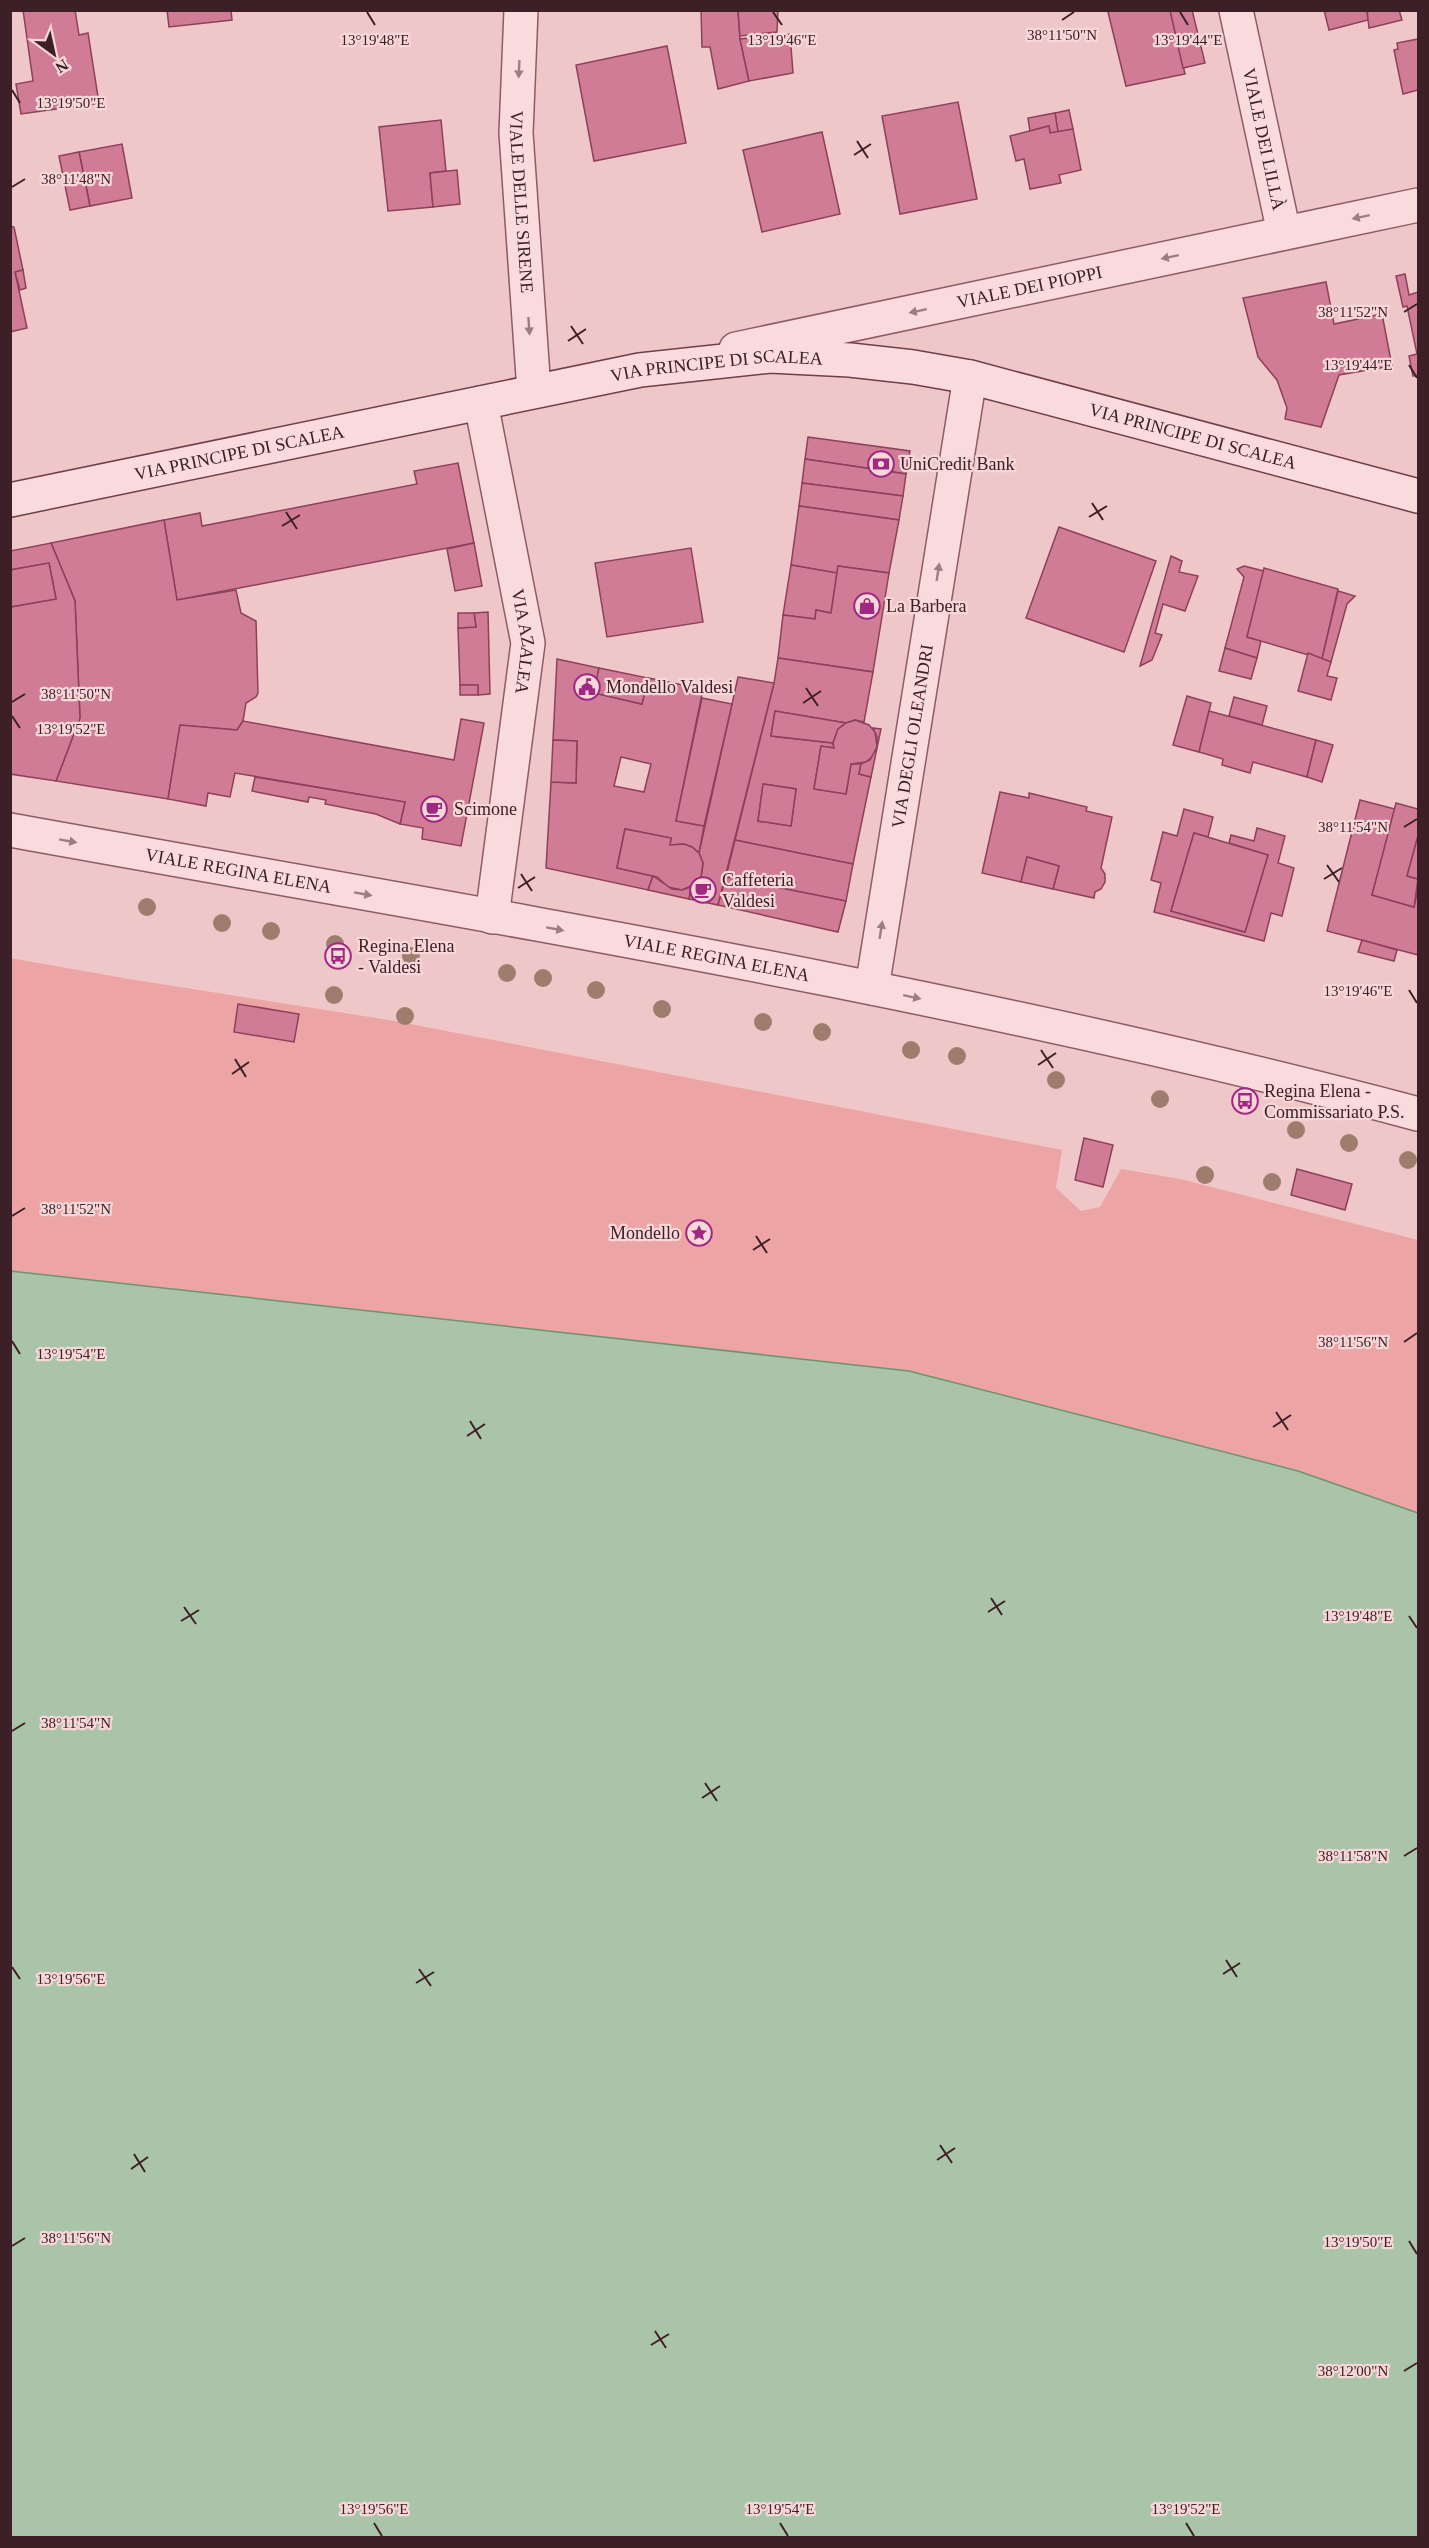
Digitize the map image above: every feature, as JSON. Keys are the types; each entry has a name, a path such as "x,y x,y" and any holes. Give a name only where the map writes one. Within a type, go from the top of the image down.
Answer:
{"street":[{"name":"VIALE DELLE SIRENE","path":"521,10 516,133 534,391"},
{"name":"VIALE DEI LILLÀ","path":"1236,10 1284,233"},
{"name":"VIALE DEI PIOPPI","path":"640,370 1419,205"},
{"name":"VIA PRINCIPE DI SCALEA","path":"10,500 640,370 770,356 860,361 970,377 1419,496"},
{"name":"VIA DEGLI OLEANDRI","path":"872,988 970,377"},
{"name":"VIA AZALEA","path":"481,403 528,642 492,917"},
{"name":"VIALE REGINA ELENA","path":"10,830 732,960 872,988 1145,1046 1419,1114"}],"sand":[{"name":"Mondello","path":"10,958 389,1020 1062,1150 1056,1188 1081,1211 1100,1207 1121,1169 1180,1179 1418,1240 1418,1513 1298,1471 909,1371 11,1271"}],"shaded area":[{"path":"10,1271 909,1371 1298,1471 1418,1513 1418,2537 11,2537"}],"building":[{"path":"23,10 75,10 79,35 88,33 99,103 21,114 16,84 33,81"},
{"path":"167,10 231,10 232,20 169,27"},
{"path":"701,10 738,10 740,39 749,81 718,89 710,47 702,47"},
{"path":"738,10 778,10 777,32 740,36"},
{"path":"1114,10 1170,10 1185,74 1126,86 1108,12"},
{"path":"1170,10 1192,10 1205,63 1183,68"},
{"path":"1324,10 1367,10 1368,20 1329,30"},
{"path":"1367,10 1399,10 1402,20 1369,28"},
{"path":"790,34 793,73 749,81 740,39"},
{"path":"1418,39 1418,90 1403,94 1394,50 1398,49 1397,43"},
{"path":"667,46 686,143 594,161 576,65"},
{"path":"958,102 977,199 900,214 882,116"},
{"path":"1069,110 1073,129 1058,132 1055,113"},
{"path":"1055,113 1058,132 1050,133 1049,126 1030,131 1028,118"},
{"path":"441,120 446,171 430,173 433,207 388,211 379,127"},
{"path":"1049,126 1050,133 1073,129 1081,170 1059,175 1061,183 1030,189 1024,159 1016,161 1010,136"},
{"path":"822,132 840,214 762,232 743,150"},
{"path":"122,144 132,198 90,206 79,152"},
{"path":"79,152 90,206 70,210 59,156"},
{"path":"457,170 460,204 433,207 430,173"},
{"path":"10,226 14,227 23,270 15,272 27,328 10,332"},
{"path":"23,270 26,288 20,290 15,272"},
{"path":"1405,274 1409,295 1418,292 1418,375 1413,376 1409,356 1417,354 1407,306 1403,307 1396,276"},
{"path":"1326,282 1334,324 1382,314 1392,366 1339,375 1321,427 1285,419 1287,408 1277,380 1258,357 1243,298"},
{"path":"808,437 910,451 906,474 805,459"},
{"path":"805,459 906,474 903,496 802,483"},
{"path":"458,463 474,543 177,600 164,520 200,513 202,526 417,484 414,471"},
{"path":"802,483 903,496 899,520 799,506"},
{"path":"799,506 899,520 889,573 838,566 837,573 791,565"},
{"path":"164,520 177,600 236,590 241,613 256,621 258,693 246,703 243,721 237,730 180,725 168,799 56,781 80,718 75,601 51,543"},
{"path":"1059,527 1156,561 1124,652 1026,618"},
{"path":"51,543 75,601 80,718 56,781 10,774 10,607 56,599 49,563 10,570 10,551"},
{"path":"474,543 482,586 455,591 447,549"},
{"path":"691,548 703,622 607,637 595,563"},
{"path":"1171,556 1182,561 1179,572 1198,576 1185,611 1163,604 1155,633 1162,635 1152,660 1140,666"},
{"path":"49,563 56,599 10,607 10,570"},
{"path":"791,565 837,573 831,613 816,610 815,619 783,615"},
{"path":"838,566 889,573 873,672 778,658 783,615 815,619 816,610 831,613"},
{"path":"1244,566 1264,571 1247,637 1261,641 1257,658 1225,648 1244,577 1237,569"},
{"path":"1264,568 1338,589 1322,659 1247,637"},
{"path":"1338,591 1355,596 1347,604 1331,662 1322,659"},
{"path":"488,612 490,694 478,695 478,685 460,685 458,628 476,627 474,613"},
{"path":"458,613 474,613 476,627 458,628"},
{"path":"1225,648 1257,658 1251,679 1219,671"},
{"path":"1308,653 1331,662 1327,676 1337,678 1331,700 1298,691"},
{"path":"778,658 873,672 864,722 855,720 846,723 775,711 771,736 833,743 834,748 821,746 814,789 846,794 851,764 861,764 859,774 871,777 853,864 735,840 774,683","holes":["763,784 796,789 791,826 758,821"]},
{"path":"557,659 599,668 594,693 642,704 648,678 703,689 676,821 704,826 699,853 684,844 670,845 671,838 625,829 617,868 653,876 648,890 546,868 551,782 576,783 577,741 553,740","holes":["621,757 651,764 644,792 614,786"]},
{"path":"599,668 648,678 642,704 594,693"},
{"path":"738,677 774,683 718,905 689,899 691,887 702,872 703,863 699,853"},
{"path":"460,685 478,685 478,695 460,695"},
{"path":"1187,696 1211,703 1199,752 1173,745"},
{"path":"1234,697 1267,706 1262,725 1229,716"},
{"path":"702,698 732,704 704,826 676,821"},
{"path":"775,711 846,723 838,729 833,743 771,736"},
{"path":"1209,711 1316,740 1307,777 1253,762 1250,773 1222,765 1223,759 1199,752"},
{"path":"461,719 484,723 461,846 422,839 423,828 400,824 405,802 235,773 230,797 208,793 206,806 168,799 180,725 237,730 243,721 454,760"},
{"path":"855,720 869,725 875,732 877,747 873,756 866,762 851,764 846,794 814,789 821,746 834,748 833,743 838,729"},
{"path":"873,728 881,729 871,777 859,774 861,764 870,760 877,747 877,737"},
{"path":"553,740 577,741 576,783 551,782"},
{"path":"1316,740 1333,745 1322,782 1307,777"},
{"path":"255,777 405,802 400,824 376,814 325,804 326,800 309,797 308,802 252,791"},
{"path":"763,784 796,789 791,826 758,821"},
{"path":"1000,792 1029,798 1029,793 1087,807 1086,811 1112,817 1101,868 1105,874 1105,882 1101,889 1095,892 1094,898 1053,889 1059,866 1027,857 1021,882 982,873"},
{"path":"1360,800 1395,809 1372,895 1414,907 1418,889 1418,955 1327,931"},
{"path":"1396,803 1418,809 1418,836 1407,876 1418,879 1414,907 1372,895"},
{"path":"1184,809 1213,817 1208,837 1194,833 1171,911 1245,932 1268,855 1229,843 1231,835 1254,841 1257,828 1285,836 1278,863 1294,868 1282,916 1271,913 1264,941 1154,912 1161,883 1151,880 1163,832 1177,836"},
{"path":"625,829 671,838 670,845 684,844 692,847 699,853 703,863 701,877 695,884 682,890 668,887 657,877 617,868"},
{"path":"1194,833 1268,855 1245,932 1171,911"},
{"path":"1418,836 1418,879 1407,876"},
{"path":"735,840 853,864 846,901 726,877"},
{"path":"1027,857 1059,866 1053,889 1021,882"},
{"path":"653,876 672,889 682,890 691,887 689,899 648,890"},
{"path":"726,877 846,901 838,932 718,905"},
{"path":"1362,940 1397,950 1394,961 1358,952"},
{"path":"238,1004 299,1014 294,1042 234,1032"},
{"path":"1084,1138 1113,1145 1103,1187 1075,1180"},
{"path":"1297,1169 1352,1184 1345,1210 1291,1195"}],"place":[{"name":"UniCredit Bank","path":"881,464"},
{"name":"La Barbera","path":"867,606"},
{"name":"Mondello Valdesi","path":"587,687"},
{"name":"Scimone","path":"434,809"},
{"name":"Caffeteria Valdesi","path":"703,890"},
{"name":"Regina Elena - Valdesi","path":"338,956"},
{"name":"Regina Elena - Commissariato P.S.","path":"1245,1101"},
{"name":"Mondello","path":"699,1233"}]}
